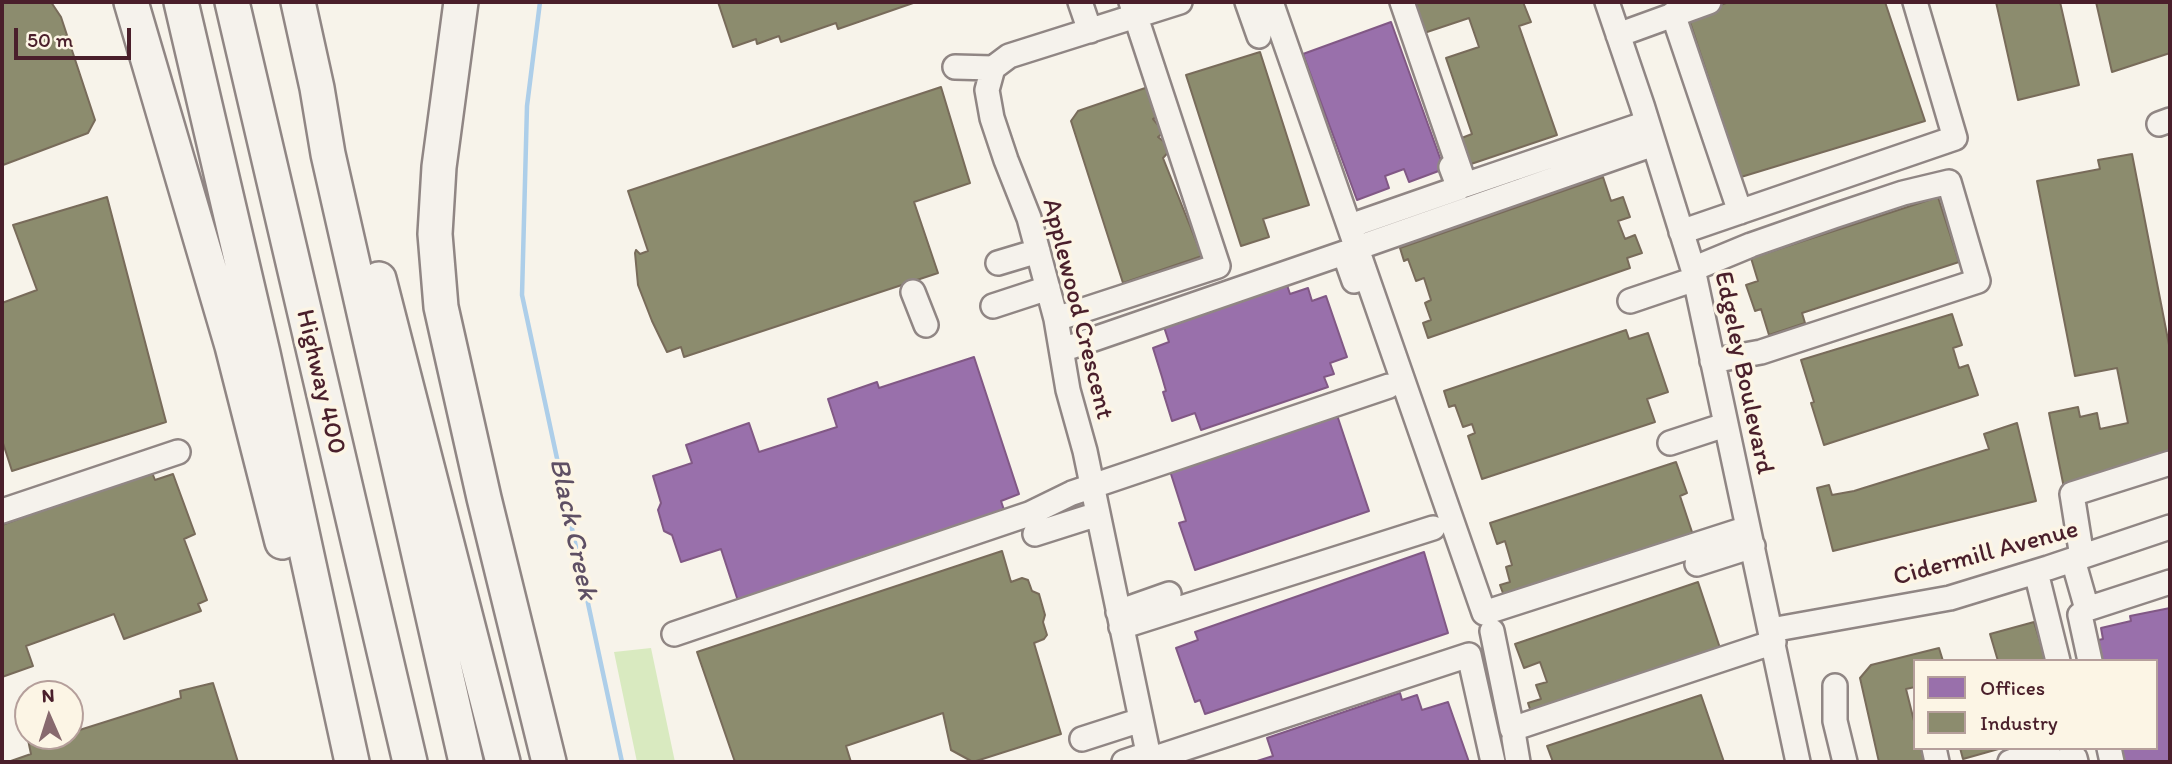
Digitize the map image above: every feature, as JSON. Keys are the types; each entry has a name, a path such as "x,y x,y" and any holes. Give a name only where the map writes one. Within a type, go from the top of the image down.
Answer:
{"highway":[{"path":"131,2 232,346 292,580 334,689"},
{"path":"181,2 263,353 352,762"},
{"name":"Highway 400","path":"232,2 410,762"},
{"path":"298,2 328,153 466,762"},
{"path":"461,2 439,167 435,234 441,307 484,498 549,762"},
{"path":"317,88 340,129 503,762"}],"street":[{"path":"1080,2 1090,31"},
{"path":"955,67 993,68 1009,56 1090,31 1133,9 1180,2"},
{"path":"1247,2 1259,36"},
{"path":"1271,2 1484,613 1751,537"},
{"path":"1350,226 1459,188 1394,2"},
{"path":"1402,2 1465,185 1651,133"},
{"name":"Edgeley Boulevard","path":"1607,2 1694,274 1798,762"},
{"path":"1618,35 1709,2"},
{"path":"1681,232 1955,138 1915,2"},
{"path":"1056,318 1218,266 1133,9"},
{"path":"1673,14 1740,212"},
{"name":"Applewood Crescent","path":"993,68 987,90 992,118 1029,219 1056,318 1068,390 1091,480 1149,756"},
{"path":"1357,248 1651,133"},
{"path":"1630,301 1694,274 1751,245 1903,193 1949,182 1978,281 1760,352 1712,361"},
{"path":"998,264 1038,251"},
{"path":"1062,350 1344,254 1387,379 1091,480"},
{"path":"993,306 1048,288"},
{"path":"913,292 926,325"},
{"path":"1670,443 1725,425"},
{"path":"2,511 178,452"},
{"path":"674,634 1029,514 1135,458"},
{"path":"2087,609 2077,559 2072,494 2170,463"},
{"path":"1053,501 1060,526"},
{"path":"1035,534 1098,514"},
{"name":"Cidermill Avenue","path":"1774,640 1950,598 2170,527"},
{"path":"1119,619 1433,528"},
{"path":"1697,564 1751,537"},
{"path":"2036,572 2058,659"},
{"path":"2090,659 2080,615 2087,609 2170,582"},
{"path":"1119,619 1169,594"},
{"path":"1492,631 1513,729 1774,640"},
{"path":"1712,671 1774,640"},
{"path":"1124,762 1469,655 1493,762"},
{"path":"1835,686 1835,721 1845,762"},
{"path":"1082,739 1141,720"},
{"path":"1149,756 1189,734"},
{"path":"1514,738 1518,762"},
{"path":"2010,762 2043,750"},
{"path":"2060,762 2075,758 2076,762"}],"green space":[{"path":"651,648 675,762 637,762 614,652"}],"building: Offices":[{"path":"1391,22 1444,169 1409,182 1404,169 1385,176 1389,188 1357,200 1303,54"},
{"path":"1286,282 1290,294 1308,288 1312,301 1326,296 1347,357 1330,363 1334,374 1324,377 1328,387 1201,430 1195,413 1172,421 1153,348 1169,342 1163,324"},
{"path":"974,357 1019,494 1001,501 1006,516 739,604 721,549 681,562 672,535 664,531 658,510 661,503 653,476 692,463 686,445 749,423 759,452 837,427 828,399 877,382 879,388"},
{"path":"1337,415 1369,511 1195,570 1179,523 1186,521 1170,471"},
{"path":"1424,552 1448,633 1205,714 1200,700 1195,702 1176,648 1198,640 1195,632"},
{"path":"2170,608 2170,762 2121,762 2118,750 2158,750 2158,659 2098,659 2094,641 2103,639 2101,628 2131,621 2130,616"},
{"path":"1400,693 1402,700 1417,695 1422,710 1448,702 1469,762 1254,762 1273,756 1267,738"}],"building: Industry":[{"path":"2,2 51,2 61,17 95,120 88,133 3,165"},
{"path":"718,2 916,2 838,29 836,23 781,42 779,36 757,44 756,39 733,47"},
{"path":"1413,2 1523,2 1531,22 1519,26 1557,135 1468,165 1459,139 1472,134 1446,58 1479,47 1469,18 1424,33"},
{"path":"1729,2 1885,2 1925,121 1741,177 1688,16"},
{"path":"1996,2 2060,2 2079,85 2018,100"},
{"path":"2096,2 2169,2 2170,53 2112,72"},
{"path":"1260,52 1309,205 1263,219 1269,237 1241,246 1186,75"},
{"path":"1154,85 1164,113 1153,119 1164,132 1158,137 1172,148 1163,158 1202,256 1123,283 1071,121 1078,111"},
{"path":"941,87 970,183 914,202 938,273 684,357 681,347 667,352 638,285 635,253 636,250 640,254 648,251 628,191"},
{"path":"2132,154 2170,350 2170,453 2064,488 2049,413 2078,407 2080,417 2097,413 2100,429 2128,423 2117,368 2075,376 2037,181 2100,169 2098,160"},
{"path":"1603,177 1611,201 1623,197 1630,217 1618,221 1625,239 1635,235 1642,253 1627,258 1630,268 1428,338 1423,323 1431,320 1425,303 1431,300 1424,278 1416,281 1408,259 1404,261 1400,248"},
{"path":"107,197 166,422 12,471 2,440 2,303 37,290 13,225"},
{"path":"1938,197 1959,262 1802,313 1805,323 1769,335 1761,309 1755,311 1746,285 1758,281 1751,258"},
{"path":"1952,314 1962,345 1953,348 1959,368 1968,365 1978,395 1824,445 1801,360"},
{"path":"1626,330 1629,339 1648,333 1668,392 1647,399 1655,422 1482,479 1468,436 1475,433 1472,424 1463,427 1455,405 1449,407 1444,391"},
{"path":"2017,423 2036,501 1833,551 1817,488 1829,485 1832,495 1854,491 1989,449 1984,434"},
{"path":"1676,462 1687,493 1680,496 1693,535 1504,596 1500,585 1510,582 1506,567 1512,565 1505,541 1497,544 1490,523"},
{"path":"151,470 155,480 173,474 195,534 184,539 207,600 198,604 201,611 124,639 114,614 26,646 33,666 2,677 2,525"},
{"path":"1002,551 1011,582 1022,578 1028,580 1032,591 1039,594 1047,635 1034,643 1061,734 973,762 951,750 943,713 846,746 851,762 735,762 697,652"},
{"path":"1698,582 1722,654 1533,718 1528,703 1541,699 1536,685 1547,682 1540,662 1524,668 1515,644"},
{"path":"2034,622 2045,659 1997,659 1990,634"},
{"path":"1939,648 1942,659 1913,659 1913,687 1906,689 1913,717 1913,750 1921,750 1924,762 1879,762 1860,678 1871,665"},
{"path":"213,683 238,762 8,762 31,754 30,750 84,750 84,729 181,698 180,691"},
{"path":"1701,695 1724,762 1553,762 1547,746"},
{"path":"1961,750 1995,750 1963,759"}],"waterway":[{"name":"Black Creek","path":"540,2 527,106 522,295 622,762"}]}
